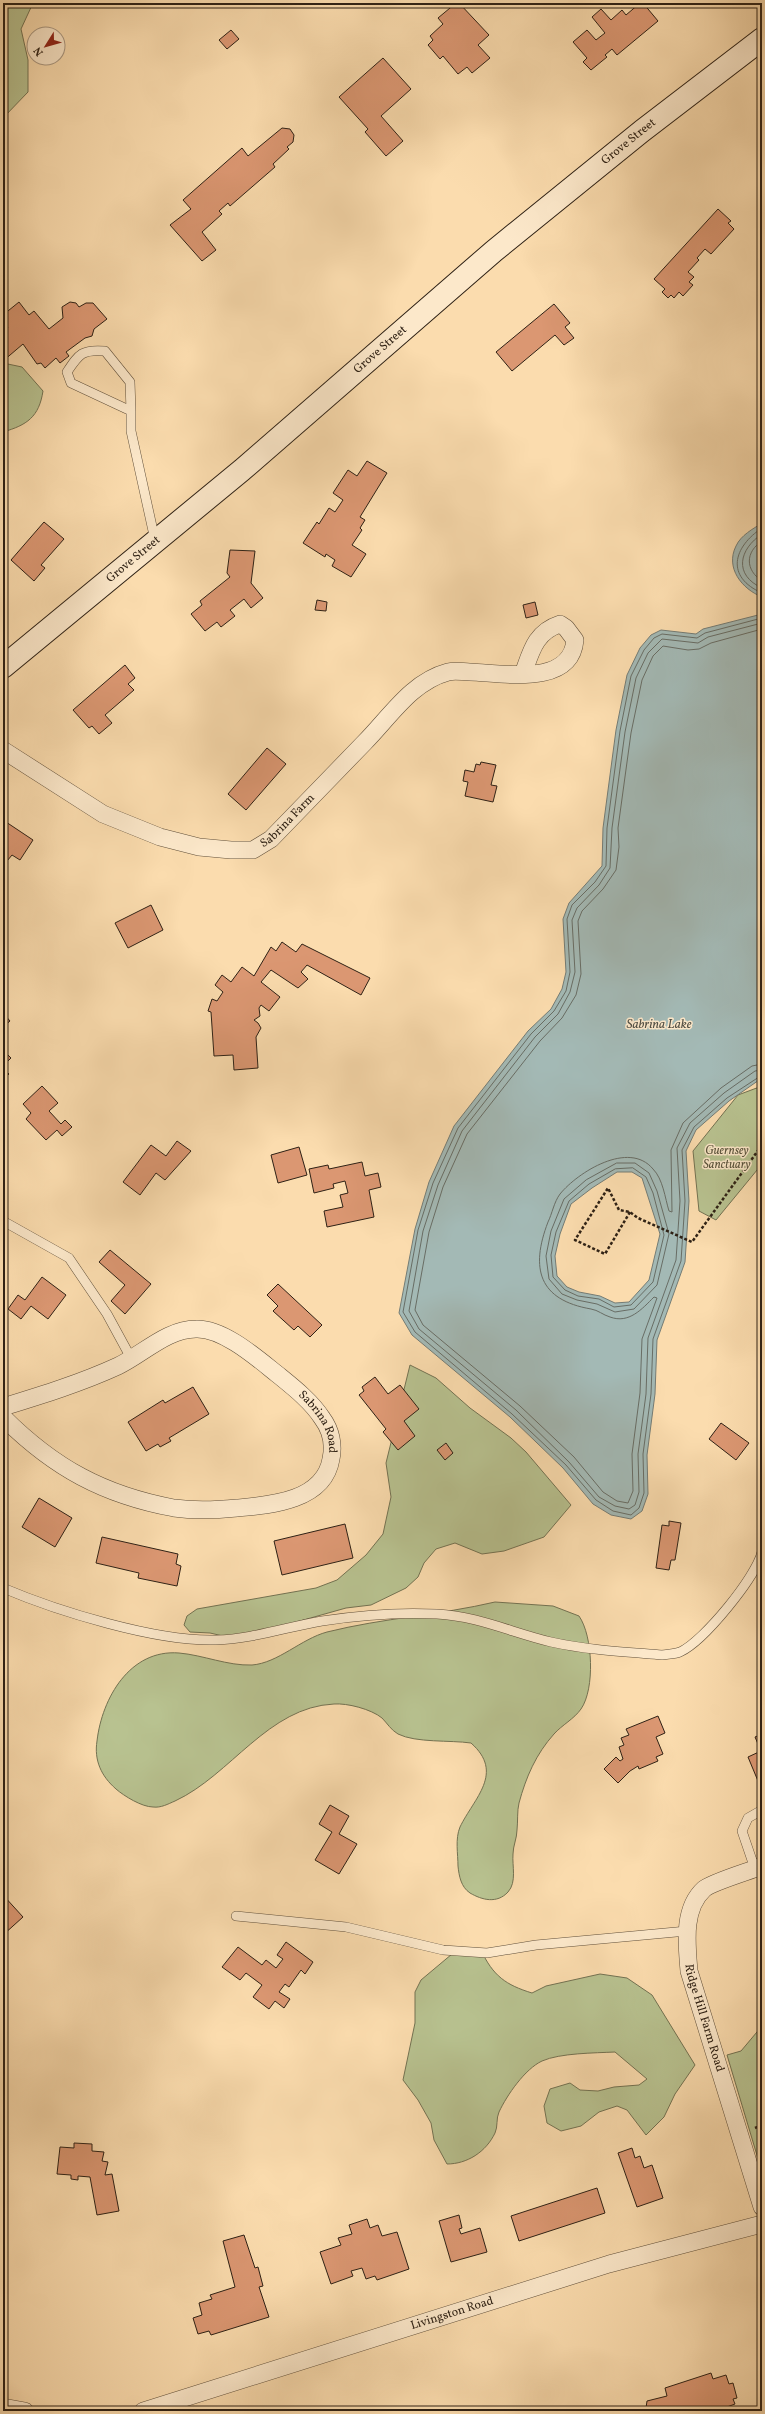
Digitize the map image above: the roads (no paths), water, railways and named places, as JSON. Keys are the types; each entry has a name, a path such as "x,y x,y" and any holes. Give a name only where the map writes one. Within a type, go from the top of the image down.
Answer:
{"street":[{"name":"Grove Street","path":"3,667 249,464 494,251 642,131 762,39"},
{"name":"Sabrina Farm","path":"3,750 103,814 160,837 199,847 253,850 271,839 372,736 408,694 427,680 450,671 523,674"},
{"name":"Sabrina Road","path":"3,1407 64,1388 131,1358 166,1338 186,1330 206,1329 227,1338 291,1386 322,1417 332,1438 333,1453 330,1465 322,1479 307,1492 277,1504 189,1510 169,1507 106,1488 67,1469 40,1452 3,1417"},
{"name":"Ridge Hill Farm Road","path":"759,1867 705,1888 692,1906 687,1931 689,1972 762,2207"},
{"name":"Livingston Road","path":"143,2411 609,2264 762,2224"},
{"path":"3,2407 25,2411"}],"lane":[{"path":"132,411 71,383 67,372 79,355 90,350 105,351 130,382 132,411 131,432 155,541"},
{"path":"3,1221 69,1258 107,1314 131,1358"},
{"path":"3,1588 86,1616 148,1632 192,1638 215,1640 267,1633 357,1616 438,1614 479,1620 552,1642 662,1655 680,1652 692,1644 748,1583 762,1552"},
{"path":"759,1867 742,1831 748,1818 762,1810"},
{"path":"236,1916 346,1927 443,1950 488,1952 536,1945 687,1931"}],"water":[{"path":"762,523 762,597 748,589 737,577 734,570 733,554 738,542"},
{"name":"Sabrina Lake","path":"762,614 762,1078 729,1101 696,1130 686,1151 689,1201 685,1262 657,1340 655,1394 647,1455 648,1494 642,1511 631,1519 611,1515 593,1504 563,1468 510,1417 412,1335 399,1313 415,1229 429,1182 454,1126 528,1031 551,1009 562,989 566,972 563,919 569,903 602,866 603,828 616,730 627,675 640,648 651,635 661,630 696,634 703,629","holes":["617,1172 632,1172 642,1178 660,1234 649,1280 629,1302 615,1303 600,1296 579,1292 567,1287 557,1276 555,1256 560,1234 571,1204"]}],"park label":[{"name":"Guernsey Sanctuary","path":"727,1158"}]}
